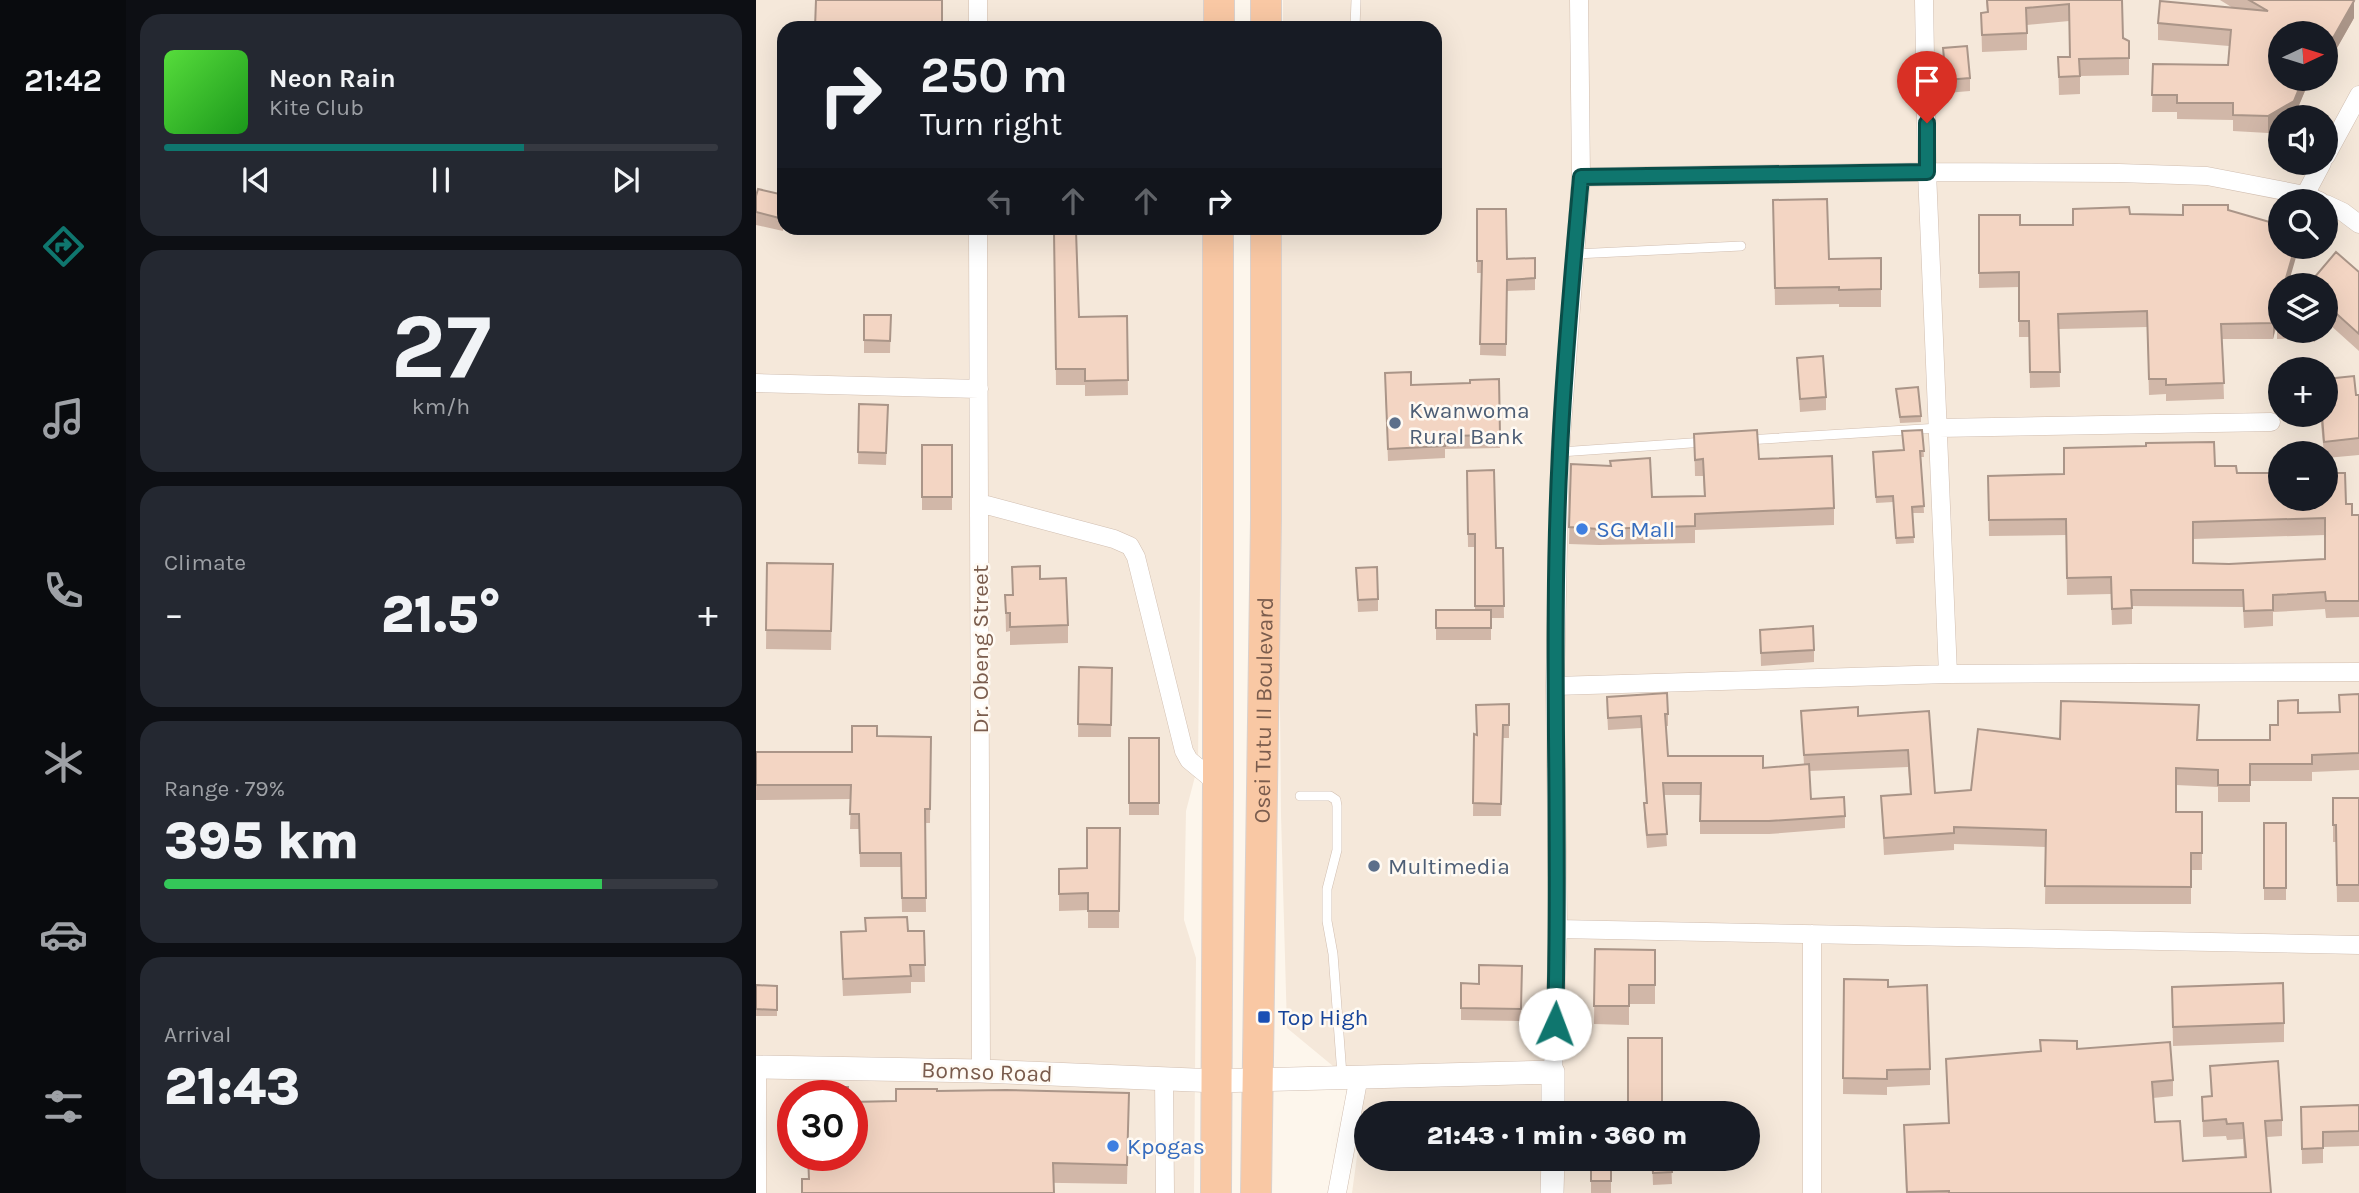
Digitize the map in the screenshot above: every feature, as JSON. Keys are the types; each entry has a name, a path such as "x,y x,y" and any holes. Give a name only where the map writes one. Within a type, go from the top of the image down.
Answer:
{"highway":[{"path":"1219,0 1219,21"},
{"path":"1266,0 1266,21"},
{"name":"Osei Tutu II Boulevard","path":"1216,1193 1218,235"},
{"name":"Osei Tutu II Boulevard","path":"1256,1193 1266,520 1266,235"}],"street":[{"path":"978,0 978,21"},
{"path":"1553,1101 1558,929 1555,685 1560,452 1581,177 1579,0"},
{"path":"1924,0 1927,172 1948,674"},
{"path":"2338,134 2359,95"},
{"path":"1581,177 1927,172 2207,176 2270,189"},
{"path":"2338,210 2359,224"},
{"name":"Dr. Obeng Street","path":"978,235 981,1071"},
{"path":"756,383 979,389"},
{"path":"1939,428 2268,422"},
{"path":"979,503 1114,539 1130,547 1136,557 1184,751 1189,760 1218,784"},
{"path":"1555,685 1948,674 2359,672"},
{"path":"1558,929 2359,945"},
{"path":"1812,934 1812,1193"},
{"path":"757,1067 757,1193"},
{"name":"Bomso Road","path":"757,1067 981,1071 1217,1081 1553,1072"},
{"path":"1337,1193 1350,1077"},
{"path":"1164,1078 1165,1193"},
{"path":"1552,1193 1553,1171"}],"lane":[{"path":"1355,21 1356,0"},
{"path":"1575,254 1741,246"},
{"path":"1736,440 1939,428"},
{"path":"1560,452 1709,442"},
{"path":"1300,796 1330,796 1336,800 1337,850 1327,889 1327,921 1350,1077"}],"shaded area":[{"path":"756,0 1207,0 1206,21 777,21 777,235 1204,235 1198,765 1186,811 1184,920 1196,958 1194,1193 756,1193"},
{"path":"1283,0 2359,0 2359,1193 1352,1193 1355,1171 1760,1171 1760,1101 1355,1101 1345,1076 1287,1028 1281,815 1277,387 1279,235 1442,235 1442,21 1283,21"}],"building":[{"path":"816,0 942,0 942,21 815,21"},
{"path":"1987,0 2122,0 2123,38 2129,41 2129,58 2079,59 2080,76 2059,77 2058,57 2070,57 2069,4 2026,8 2027,33 1982,35 1981,13 1988,12"},
{"path":"2249,0 2354,1 2338,29 2338,21 2268,21 2268,91 2298,91 2294,101 2287,105 2268,105 2268,116 2233,115 2233,103 2177,103 2177,95 2152,95 2153,64 2228,65 2231,30 2158,23 2160,1 2268,11"},
{"path":"1967,46 1970,78 1946,80 1943,48"},
{"path":"758,189 777,193 777,217 756,212"},
{"path":"1827,199 1829,259 1881,258 1881,289 1775,288 1773,200"},
{"path":"2183,205 2228,205 2228,210 2268,222 2268,259 2292,259 2287,273 2268,273 2268,323 2221,324 2224,383 2166,385 2166,379 2149,379 2147,311 2058,314 2060,372 2030,372 2029,321 2019,321 2019,272 1979,273 1979,215 2020,215 2020,225 2073,225 2073,209 2129,207 2130,214 2183,215"},
{"path":"1477,209 1506,209 1507,259 1535,258 1535,278 1507,280 1506,344 1480,344 1482,261 1477,261"},
{"path":"1054,235 1076,235 1079,317 1127,316 1128,380 1085,381 1085,369 1056,369"},
{"path":"2338,254 2359,272 2359,334 2338,315 2338,273 2318,273 2330,259 2338,259"},
{"path":"864,315 891,315 890,341 864,340"},
{"path":"1823,356 1826,397 1800,399 1797,358"},
{"path":"1411,372 1411,385 1499,379 1500,435 1445,436 1445,446 1388,449 1385,373"},
{"path":"2354,376 2356,395 2359,395 2359,438 2324,441 2323,427 2338,427 2338,378"},
{"path":"1918,387 1921,416 1900,417 1896,389"},
{"path":"859,404 888,405 886,453 858,452"},
{"path":"1757,430 1759,459 1832,456 1834,508 1695,514 1695,526 1599,529 1569,527 1571,464 1611,466 1610,461 1650,458 1652,497 1705,496 1703,459 1695,460 1694,434"},
{"path":"1922,430 1924,451 1920,451 1924,506 1912,507 1914,537 1896,538 1893,496 1876,497 1873,452 1904,450 1902,431"},
{"path":"2214,442 2215,466 2236,466 2237,473 2268,473 2268,511 2338,511 2338,473 2345,473 2346,504 2352,504 2352,515 2359,515 2359,601 2326,601 2325,592 2273,595 2273,610 2244,611 2243,590 2131,590 2132,608 2112,609 2111,577 2067,578 2066,519 1989,520 1988,476 2064,474 2064,448 2146,446 2146,443","holes":["2325,518 2325,559 2193,563 2193,522"]},
{"path":"922,445 952,445 952,497 922,497"},
{"path":"1494,470 1496,548 1503,548 1504,606 1475,606 1475,534 1468,534 1467,471"},
{"path":"767,563 833,564 831,631 766,630"},
{"path":"1040,566 1040,579 1066,578 1068,625 1010,627 1010,613 1006,613 1005,595 1013,595 1012,567"},
{"path":"1377,567 1378,599 1358,600 1356,568"},
{"path":"1436,610 1491,610 1491,628 1436,628"},
{"path":"1813,626 1814,650 1761,653 1760,630"},
{"path":"1079,667 1112,668 1111,725 1078,724"},
{"path":"1667,693 1668,714 1665,714 1668,756 1763,756 1763,768 1809,764 1811,799 1844,797 1845,816 1769,821 1700,821 1701,783 1663,783 1667,834 1647,835 1641,716 1608,718 1607,697"},
{"path":"2359,694 2359,753 2312,755 2312,764 2250,764 2250,785 2218,785 2218,770 2176,768 2176,812 2202,812 2202,853 2191,853 2191,887 2045,886 2046,830 1954,827 1954,833 1884,838 1881,796 1911,794 1908,750 1804,755 1801,711 1858,707 1858,716 1929,711 1935,793 1971,790 1978,729 2060,739 2061,701 2199,705 2197,740 2270,740 2270,725 2278,725 2278,701 2298,700 2298,713 2340,712 2339,695"},
{"path":"1509,704 1509,725 1503,725 1501,804 1473,803 1476,705"},
{"path":"852,726 877,726 877,736 931,737 930,809 925,809 926,898 902,898 901,853 860,853 859,814 850,814 851,785 756,785 756,752 852,752"},
{"path":"1129,738 1159,738 1159,803 1129,803"},
{"path":"2333,798 2359,798 2359,885 2337,885"},
{"path":"2264,823 2286,823 2286,888 2264,888"},
{"path":"1087,828 1120,828 1119,911 1088,911 1088,893 1059,894 1059,869 1087,868"},
{"path":"907,917 908,931 924,931 925,965 910,965 911,976 843,979 841,932 866,931 865,918"},
{"path":"1595,949 1655,950 1655,985 1629,985 1629,1006 1594,1006"},
{"path":"1479,965 1522,966 1521,1009 1461,1008 1461,983 1479,984"},
{"path":"1844,979 1888,980 1888,987 1927,985 1930,1069 1887,1070 1887,1079 1843,1078"},
{"path":"2283,983 2284,1023 2173,1027 2172,987"},
{"path":"756,985 777,986 777,1010 756,1009"},
{"path":"1628,1038 1662,1038 1662,1101 1628,1101"},
{"path":"2040,1040 2077,1041 2077,1049 2170,1042 2173,1080 2152,1082 2155,1122 2180,1121 2183,1161 2246,1157 2243,1123 2227,1124 2226,1119 2203,1121 2202,1097 2212,1096 2210,1066 2278,1061 2282,1120 2265,1121 2271,1193 1907,1192 1904,1125 1949,1123 1946,1059 2041,1051"},
{"path":"896,1089 1129,1093 1127,1165 1053,1163 1054,1193 802,1193 802,1179 809,1179 809,1171 868,1171 868,1102 896,1101"},
{"path":"2359,1105 2359,1131 2323,1132 2323,1148 2302,1149 2301,1107"},
{"path":"1591,1171 1611,1171 1611,1181 1591,1181"}],"place":[{"name":"Kwanwoma Rural Bank","path":"1395,423"},
{"name":"SG Mall","path":"1582,529"},
{"name":"Multimedia","path":"1374,866"},
{"name":"Top High","path":"1264,1017"},
{"name":"Kpogas","path":"1113,1146"}],"route":[{"path":"1555,1024 1558,929 1555,685 1560,452 1581,177 1927,172 1927,123"}]}
